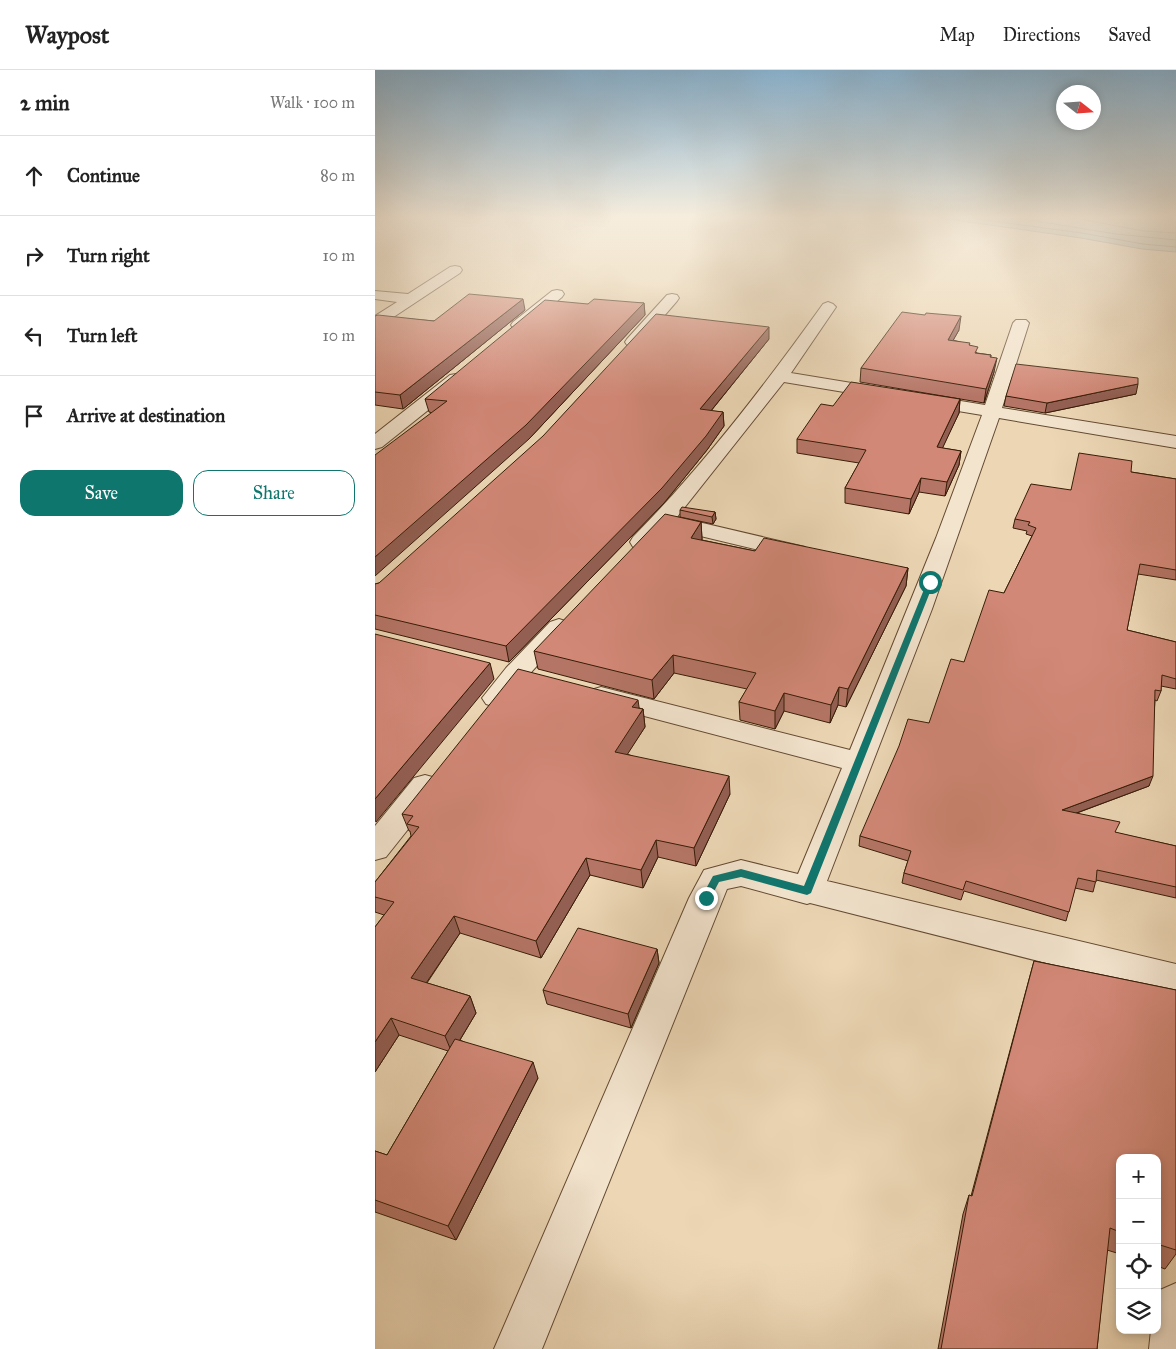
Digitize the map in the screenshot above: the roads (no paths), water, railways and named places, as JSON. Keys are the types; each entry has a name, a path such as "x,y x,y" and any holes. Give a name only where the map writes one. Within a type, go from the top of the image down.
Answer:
{"street":[{"path":"375,323 443,278"},
{"path":"504,339 557,294"},
{"path":"375,296 411,299"},
{"path":"619,358 672,298"},
{"path":"625,559 662,521 780,376 828,307"},
{"path":"807,891 858,762 921,580 994,410 1021,324"},
{"path":"375,443 466,370"},
{"path":"780,376 994,410 1176,442"},
{"path":"662,521 815,556"},
{"path":"485,712 515,674 577,609"},
{"path":"487,667 544,682"},
{"path":"582,691 858,762"},
{"path":"375,848 436,772"},
{"path":"518,1349 706,898 716,879 741,873 807,891 1176,980"},
{"path":"1173,1349 1176,1306"}]}
